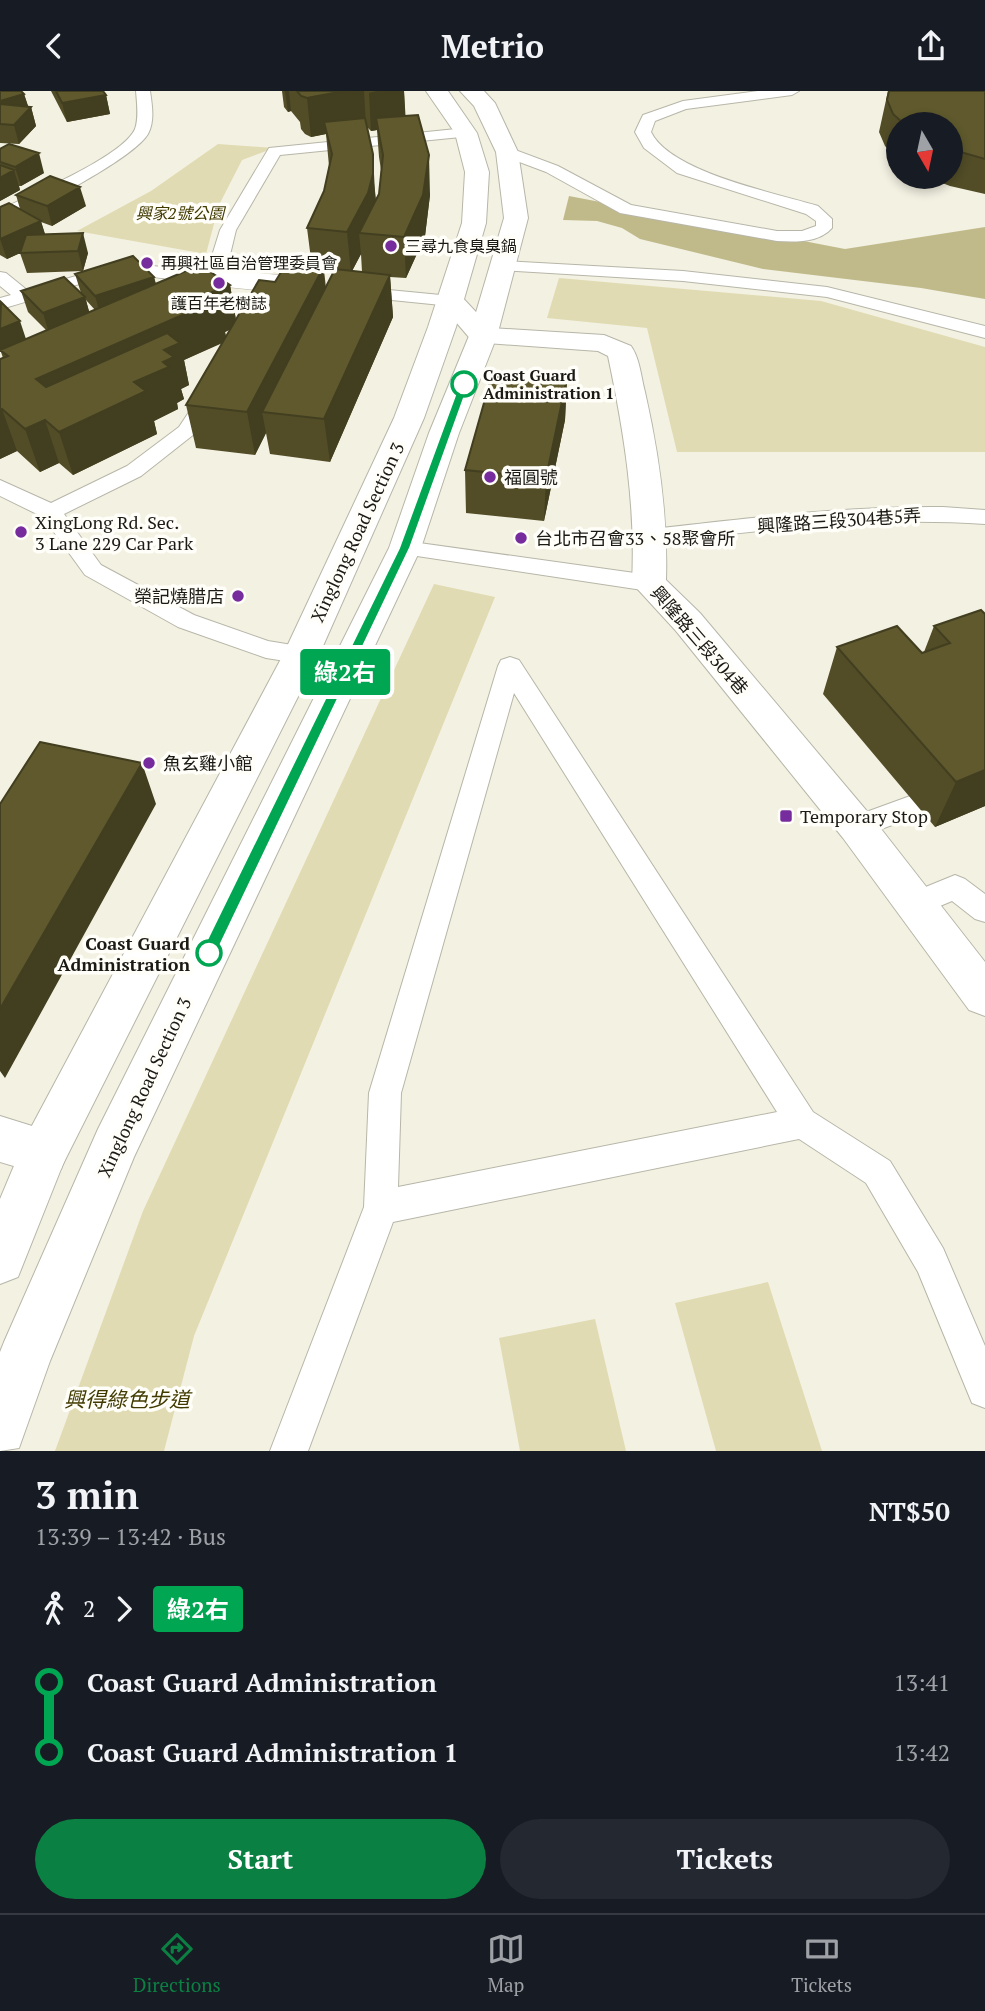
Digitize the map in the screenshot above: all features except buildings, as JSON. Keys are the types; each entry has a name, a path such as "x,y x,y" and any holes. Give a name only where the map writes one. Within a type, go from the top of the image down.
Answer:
{"main road":[{"name":"Xinglong Road Section 3","path":"0,1259 44,1152 301,655 409,418 474,223 477,172 466,133 437,91"},
{"name":"Xinglong Road Section 3","path":"0,1429 23,1361 115,1145 405,548 444,433 483,336 516,218 507,152 484,103 471,91"},
{"path":"450,301 483,336"},
{"name":"興隆路三段304巷","path":"483,336 604,343 621,352 639,431 652,537 649,583 688,622 857,827 985,996"},
{"path":"0,1139 44,1152"}],"lane":[{"path":"0,216 126,148 141,132 145,116 144,91"},
{"path":"507,152 552,169 626,209 777,236 814,235 824,228 824,219 812,210 682,170 649,145 643,132 648,118 683,105 792,91"},
{"path":"224,305 198,293 220,259 228,230 275,151 466,133"},
{"path":"504,266 684,276 827,292 985,332"},
{"path":"0,304 111,271 134,269 302,286"},
{"path":"0,277 23,296"},
{"path":"336,289 450,301"},
{"path":"51,512 134,471 186,431 225,373"},
{"path":"0,487 51,512 93,570 186,621 266,649 350,662"},
{"name":"興隆路三段304巷5弄","path":"652,537 817,518 881,514 985,517"},
{"path":"405,548 649,583"},
{"path":"289,1451 381,1207 386,1093 510,666 802,1123 878,1172 931,1260 985,1390"},
{"path":"857,827 913,806"},
{"path":"916,905 955,887 985,910"},
{"path":"381,1207 802,1123"}],"green space":[{"name":"興家2號公園","path":"218,144 274,148 242,160 219,205 206,254 77,231 151,191"},
{"path":"559,278 821,301 985,347 985,452 677,452 647,328 547,318"},
{"name":"興得綠色步道","path":"434,584 495,597 194,1336 164,1451 55,1451 143,1211"},
{"path":"768,1282 822,1451 716,1451 675,1303"},
{"path":"595,1319 626,1451 520,1451 499,1338"}],"shaded area":[{"path":"569,196 845,249 985,227 985,299 921,288 763,269 640,239 622,228 597,221 563,220"}],"bus line":[{"name":"綠2右","path":"209,953 405,548 444,433 464,384"}],"place":[{"name":"三尋九食臭臭鍋","path":"391,246"},
{"name":"再興社區自治管理委員會","path":"147,263"},
{"name":"護百年老樹誌","path":"219,283"},
{"name":"Coast Guard Administration 1","path":"464,384"},
{"name":"福圓號","path":"490,477"},
{"name":"XingLong Rd. Sec. 3 Lane 229 Car Park","path":"21,532"},
{"name":"台北市召會33、58聚會所","path":"521,538"},
{"name":"榮記燒腊店","path":"238,596"},
{"name":"魚玄雞小館","path":"149,763"},
{"name":"Temporary Stop","path":"786,816"},
{"name":"Coast Guard Administration","path":"209,953"}]}
